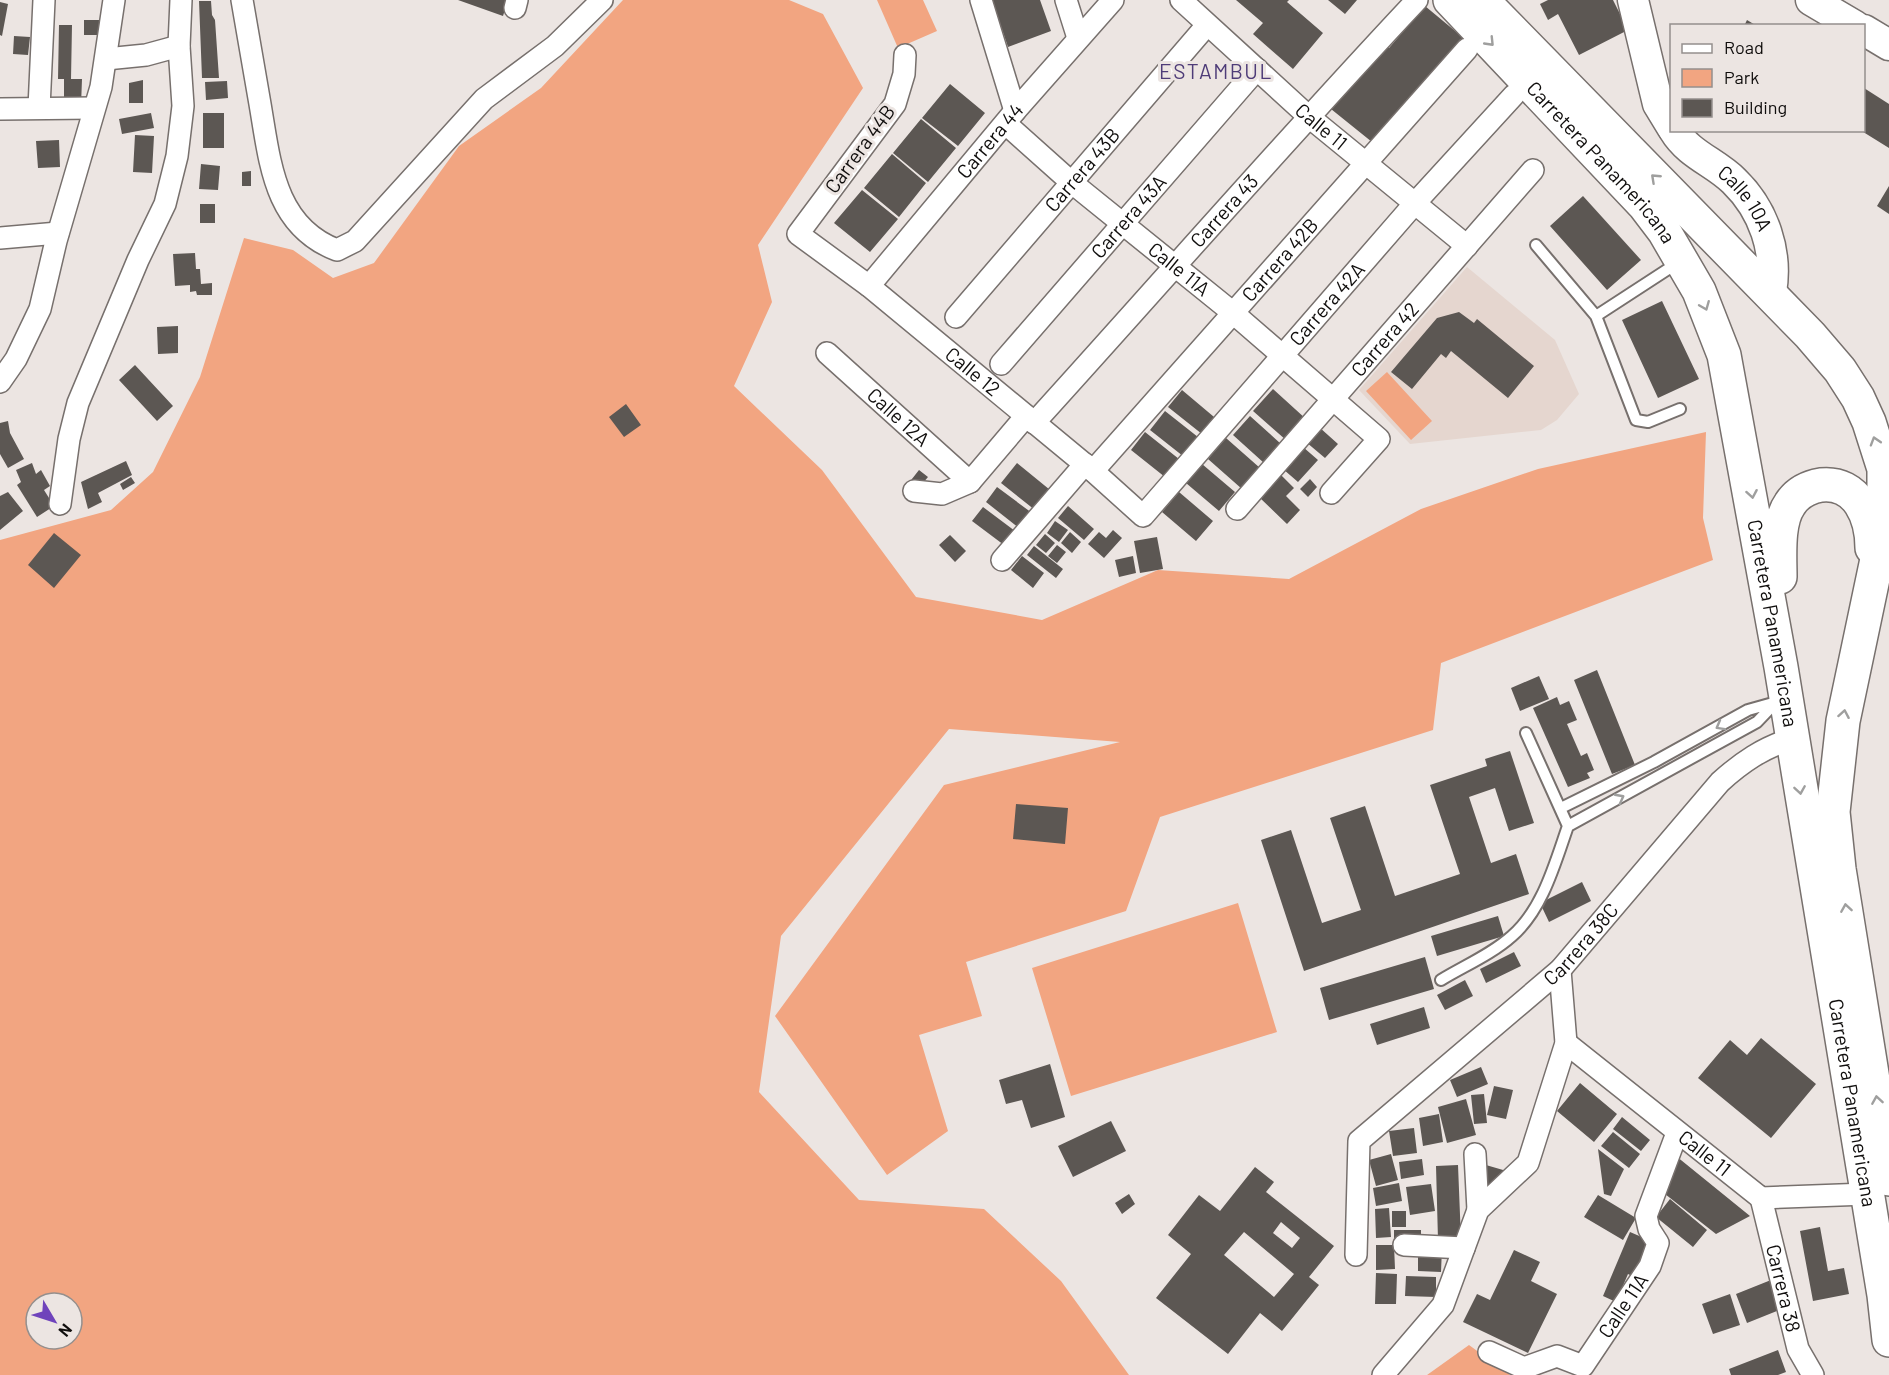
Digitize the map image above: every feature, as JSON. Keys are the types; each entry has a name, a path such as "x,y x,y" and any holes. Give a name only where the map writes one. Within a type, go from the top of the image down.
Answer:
{"highway":[{"name":"Carretera Panamericana","path":"1450,0 1629,188 1664,231 1699,291 1724,355 1780,688 1878,1186"},
{"name":"Carretera Panamericana","path":"1482,0 1646,169 1771,292 1840,370 1869,422 1884,469 1884,526 1838,749 1833,812 1878,1186 1889,1340"},
{"path":"1780,688 1781,536 1789,504 1801,492 1813,486 1839,486 1860,501 1872,533 1869,601"}],"street":[{"path":"39,108 44,0"},
{"path":"0,382 16,358 40,309 58,233 101,87 114,0"},
{"path":"60,504 69,439 78,403 138,260 165,204 177,156 183,106 179,46 181,0"},
{"path":"242,0 272,171 285,205 297,222 315,239 337,250 355,241 484,99 555,46 602,0"},
{"path":"981,0 1010,117"},
{"path":"1066,0 1078,38"},
{"name":"Carrera 44","path":"869,286 1010,117 1113,0"},
{"name":"Calle 11","path":"1181,0 1308,116 1467,246"},
{"name":"Carrera 43","path":"970,482 1175,268 1308,116 1417,0"},
{"name":"Calle 10A","path":"1633,0 1658,104 1670,124"},
{"path":"1811,0 1852,24"},
{"name":"Carrera 43B","path":"956,316 1207,25"},
{"path":"1865,31 1889,45"},
{"path":"106,59 146,55 179,46"},
{"name":"Carrera 42B","path":"1002,560 1232,312 1467,49"},
{"name":"Carrera 44B","path":"798,234 895,104 904,74 905,56"},
{"name":"Carrera 43A","path":"1001,364 1257,69"},
{"name":"Carrera 42A","path":"1143,516 1416,202 1514,95"},
{"path":"0,109 94,108"},
{"name":"Calle 11A","path":"1010,117 1071,182 1232,312 1379,439 1330,493"},
{"name":"Calle 10A","path":"1675,132 1680,141 1701,159 1734,181 1759,212 1771,247 1774,276 1771,292"},
{"name":"Carrera 42","path":"1237,509 1533,170"},
{"path":"0,238 58,233"},
{"name":"Calle 12","path":"798,234 869,286 1089,468 1143,516"},
{"name":"Calle 12A","path":"827,353 970,482"},
{"path":"914,491 942,494 970,482"},
{"name":"Carrera 38C","path":"1356,1256 1359,1141 1560,970 1720,782 1744,760 1770,746 1791,739"},
{"path":"1478,1210 1496,1196 1528,1163 1566,1043 1560,970"},
{"name":"Calle 11","path":"1566,1043 1761,1198"},
{"name":"Calle 11A","path":"1489,1352 1524,1368 1557,1356 1583,1366 1650,1266 1658,1243 1649,1229 1646,1216 1677,1133"},
{"path":"1383,1375 1443,1305 1478,1210 1475,1154"},
{"path":"1761,1198 1878,1186"},
{"name":"Carrera 38","path":"1761,1198 1798,1349 1813,1375"},
{"path":"1404,1245 1464,1248"}],"lane":[{"path":"1536,245 1596,316 1636,420 1648,422 1680,409"},
{"path":"1596,316 1682,260"},
{"path":"1561,807 1654,762 1748,710 1780,688"},
{"path":"1568,826 1757,722 1780,688"},
{"path":"1441,980 1512,936 1531,914 1550,877 1568,826 1526,733"}],"shaded area":[{"path":"1467,267 1555,340 1579,394 1557,420 1541,430 1410,444 1359,390"}],"green space":[{"path":"623,0 789,0 823,14 863,88 758,245 772,302 734,386 822,470 916,597 1042,620 1158,570 1289,579 1421,509 1538,469 1706,432 1703,518 1713,560 1441,663 1433,730 1160,817 1126,911 966,962 982,1016 919,1035 948,1131 887,1175 775,1016 944,785 1120,742 949,729 781,936 759,1092 859,1200 984,1209 1061,1281 1129,1375 0,1375 0,540 111,510 153,472 200,377 244,238 293,250 333,278 374,263 459,146 541,88"},
{"path":"877,0 923,0 937,31 898,48"},
{"path":"1387,372 1432,421 1411,440 1366,391"},
{"path":"1238,903 1277,1032 1071,1096 1032,968"},
{"path":"1469,1345 1510,1375 1427,1375"}],"building":[{"path":"458,0 508,0 503,16"},
{"path":"992,0 1040,0 1051,31 1008,47"},
{"path":"1236,0 1289,0 1287,2 1323,33 1293,69 1253,34 1263,23"},
{"path":"1328,0 1357,0 1345,14"},
{"path":"1548,0 1613,0 1628,30 1579,55 1558,14 1548,20 1540,4"},
{"path":"199,1 211,1 212,15 215,20 219,78 202,78"},
{"path":"0,2 8,4 2,36 0,35"},
{"path":"1425,6 1466,40 1372,142 1331,109 1385,45 1389,48"},
{"path":"84,20 105,20 105,35 84,35"},
{"path":"59,25 72,25 71,79 82,79 81,106 64,106 64,79 58,79"},
{"path":"14,36 30,37 28,55 13,54"},
{"path":"143,80 143,103 129,103 129,83"},
{"path":"227,81 228,98 206,100 205,82"},
{"path":"950,84 985,113 958,146 922,118"},
{"path":"1865,89 1889,104 1889,148 1863,132"},
{"path":"151,113 154,128 122,134 119,119"},
{"path":"203,113 224,113 224,148 203,148"},
{"path":"921,119 956,148 928,182 893,153"},
{"path":"135,135 154,136 152,173 133,172"},
{"path":"59,140 60,167 38,168 36,141"},
{"path":"892,154 926,183 899,217 864,188"},
{"path":"201,164 220,166 218,190 199,189"},
{"path":"251,171 251,186 242,186 242,172"},
{"path":"1889,186 1889,214 1877,206"},
{"path":"862,190 898,219 870,252 834,223"},
{"path":"1583,196 1641,260 1607,290 1550,226"},
{"path":"200,204 215,204 215,223 200,223"},
{"path":"195,253 196,269 200,269 201,284 212,283 212,295 197,295 196,291 190,292 190,285 175,286 173,254"},
{"path":"1662,301 1699,379 1658,398 1622,320"},
{"path":"1459,312 1474,323 1477,319 1534,366 1508,398 1451,351 1446,358 1441,354 1412,389 1391,372 1437,318"},
{"path":"178,326 178,353 158,354 157,327"},
{"path":"135,365 173,406 157,421 119,380"},
{"path":"1273,389 1306,419 1286,440 1253,411"},
{"path":"1182,390 1220,422 1207,438 1168,407"},
{"path":"626,404 641,425 624,437 609,417"},
{"path":"1165,411 1203,441 1188,460 1150,430"},
{"path":"1250,416 1281,444 1264,463 1233,435"},
{"path":"8,421 10,433 24,459 8,468 0,454 0,423"},
{"path":"1319,427 1338,444 1325,458 1306,442"},
{"path":"1145,432 1184,463 1170,481 1131,450"},
{"path":"1226,438 1260,468 1242,489 1208,459"},
{"path":"1303,447 1318,460 1298,482 1283,469"},
{"path":"126,461 132,475 98,493 102,502 88,509 81,482"},
{"path":"32,463 36,474 41,470 50,486 44,490 54,506 37,517 17,485 21,482 16,470"},
{"path":"1017,463 1055,494 1040,514 1001,483"},
{"path":"1202,464 1235,492 1219,511 1186,483"},
{"path":"919,470 928,477 916,491 908,484"},
{"path":"1281,475 1294,488 1286,496 1300,510 1287,524 1259,497"},
{"path":"131,477 135,483 123,490 120,484"},
{"path":"1310,479 1317,487 1308,497 1300,489"},
{"path":"997,487 1036,516 1024,532 986,502"},
{"path":"8,492 23,511 0,530 0,496"},
{"path":"1179,492 1213,521 1196,541 1162,512"},
{"path":"1068,506 1094,529 1084,540 1058,518"},
{"path":"983,507 1019,534 1008,548 972,521"},
{"path":"1055,521 1068,530 1059,542 1047,533"},
{"path":"1113,530 1122,538 1104,558 1088,544 1099,532 1106,538"},
{"path":"1070,532 1081,542 1072,553 1061,543"},
{"path":"54,533 81,555 54,588 28,565"},
{"path":"1045,534 1055,543 1046,553 1036,545"},
{"path":"950,535 966,551 955,562 939,545"},
{"path":"1157,537 1163,569 1140,573 1134,541"},
{"path":"1057,545 1066,552 1057,563 1048,556"},
{"path":"1034,546 1063,569 1056,578 1027,555"},
{"path":"1022,556 1044,573 1033,588 1011,570"},
{"path":"1133,556 1136,573 1119,577 1115,560"},
{"path":"1597,670 1635,765 1612,774 1574,680"},
{"path":"1539,676 1549,699 1520,711 1511,688"},
{"path":"1557,697 1560,705 1569,701 1577,720 1567,724 1581,756 1587,753 1594,770 1587,773 1590,778 1568,787 1533,708"},
{"path":"1510,751 1534,823 1509,831 1495,788 1469,797 1491,863 1516,854 1529,894 1304,971 1261,840 1291,830 1322,923 1361,910 1330,818 1365,806 1395,896 1460,874 1430,785 1487,766 1485,759"},
{"path":"1016,804 1068,808 1065,844 1013,839"},
{"path":"1582,882 1591,901 1549,922 1540,903"},
{"path":"1498,916 1504,936 1437,956 1431,936"},
{"path":"1514,952 1521,966 1486,983 1480,969"},
{"path":"1425,957 1434,989 1329,1020 1320,988"},
{"path":"1465,980 1473,996 1445,1010 1437,995"},
{"path":"1424,1007 1430,1028 1377,1045 1370,1024"},
{"path":"1761,1038 1816,1084 1771,1138 1698,1078 1730,1040 1747,1055"},
{"path":"1050,1064 1065,1117 1031,1128 1022,1100 1006,1104 999,1080"},
{"path":"1481,1067 1488,1084 1457,1097 1450,1080"},
{"path":"1580,1083 1617,1114 1594,1142 1557,1111"},
{"path":"1494,1086 1513,1090 1506,1119 1487,1115"},
{"path":"1484,1094 1487,1123 1474,1124 1471,1095"},
{"path":"1466,1099 1476,1135 1447,1143 1438,1107"},
{"path":"1439,1114 1443,1142 1423,1146 1419,1118"},
{"path":"1622,1117 1650,1140 1641,1151 1613,1129"},
{"path":"1111,1121 1126,1151 1073,1177 1058,1146"},
{"path":"1414,1128 1417,1153 1393,1156 1389,1131"},
{"path":"1613,1132 1640,1154 1629,1168 1601,1146"},
{"path":"1598,1149 1624,1169 1611,1196 1604,1194"},
{"path":"1391,1154 1398,1180 1376,1186 1369,1160"},
{"path":"1676,1156 1750,1216 1716,1234 1665,1194"},
{"path":"1422,1159 1424,1175 1401,1179 1399,1162"},
{"path":"1479,1163 1510,1172 1484,1192"},
{"path":"1458,1165 1461,1240 1438,1240 1436,1166"},
{"path":"1255,1167 1274,1182 1266,1192 1334,1246 1309,1277 1319,1285 1282,1331 1260,1313 1228,1354 1156,1298 1191,1254 1168,1235 1199,1195 1220,1211","holes":["1281,1222 1300,1238 1292,1248 1273,1233","1244,1232 1294,1274 1274,1297 1224,1255"]},
{"path":"1399,1183 1402,1201 1376,1206 1373,1188"},
{"path":"1431,1184 1435,1211 1410,1215 1406,1187"},
{"path":"1129,1194 1135,1204 1122,1214 1115,1203"},
{"path":"1598,1195 1636,1218 1623,1240 1584,1217"},
{"path":"1670,1199 1707,1230 1693,1247 1656,1217"},
{"path":"1389,1208 1391,1237 1376,1238 1375,1209"},
{"path":"1392,1211 1406,1211 1406,1227 1392,1227"},
{"path":"1820,1227 1828,1271 1844,1268 1849,1294 1813,1301 1800,1231"},
{"path":"1394,1230 1421,1230 1421,1243 1394,1244"},
{"path":"1630,1232 1651,1241 1636,1278 1628,1274 1616,1302 1603,1296"},
{"path":"1376,1245 1394,1245 1395,1269 1376,1270"},
{"path":"1418,1247 1442,1248 1441,1272 1418,1271"},
{"path":"1514,1250 1540,1262 1531,1281 1557,1294 1528,1353 1463,1322 1477,1294 1490,1300"},
{"path":"1376,1273 1397,1274 1396,1304 1375,1304"},
{"path":"1406,1276 1436,1277 1436,1297 1405,1296"},
{"path":"1771,1280 1782,1309 1747,1323 1736,1294"},
{"path":"1730,1294 1740,1325 1713,1334 1702,1304"},
{"path":"1778,1350 1786,1372 1778,1375 1731,1375 1729,1369"}],"district":[{"name":"ESTAMBUL","path":"1216,72"}]}
